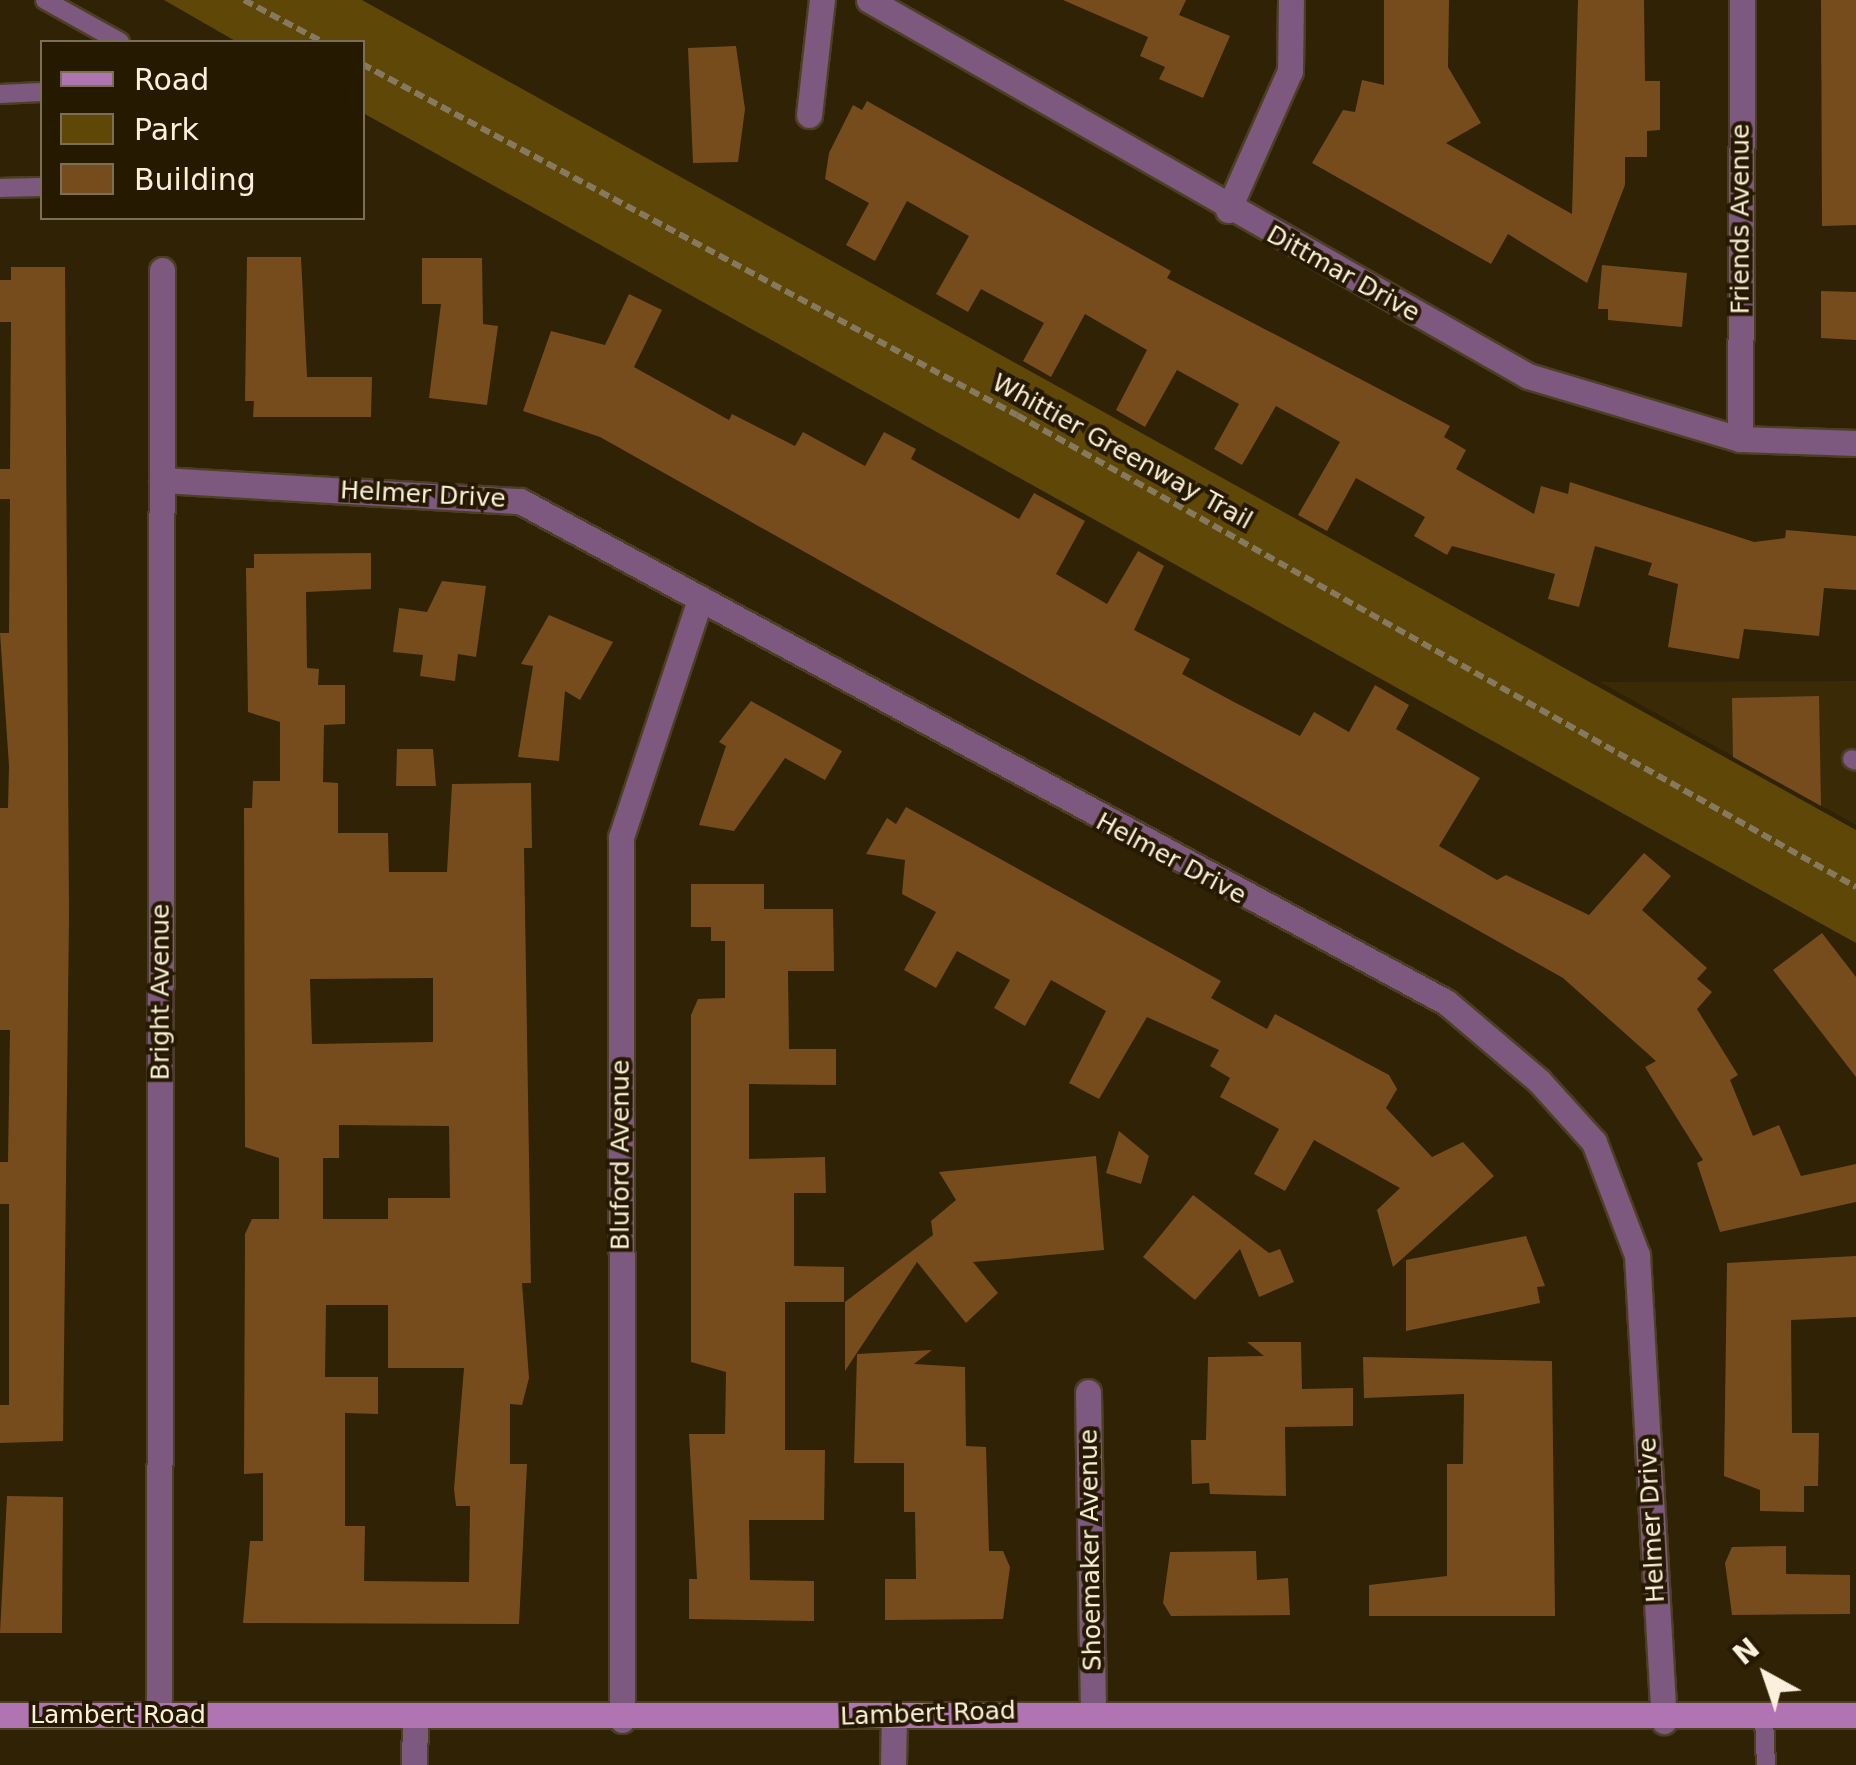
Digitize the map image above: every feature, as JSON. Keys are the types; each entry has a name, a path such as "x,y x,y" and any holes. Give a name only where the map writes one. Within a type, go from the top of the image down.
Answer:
{"main road":[{"name":"Lambert Road","path":"0,1714 415,1721 894,1716 1094,1709 1664,1721 1856,1715"}],"street":[{"path":"809,115 822,0"},
{"name":"Dittmar Drive","path":"869,0 1228,210 1528,376 1740,438 1856,443"},
{"path":"1228,210 1290,71 1291,0"},
{"name":"Friends Avenue","path":"1740,438 1742,0"},
{"name":"Bright Avenue","path":"160,1714 162,270"},
{"name":"Helmer Drive","path":"162,480 520,501 699,603 1446,1002 1540,1081 1594,1142 1637,1255 1664,1721"},
{"name":"Bluford Avenue","path":"622,1720 620,837 699,603"},
{"name":"Shoemaker Avenue","path":"1088,1392 1094,1709"},
{"path":"893,1765 894,1716"},
{"path":"414,1765 415,1721"}],"lane":[{"path":"45,0 116,40"},
{"path":"0,94 40,92"},
{"path":"0,188 40,187"},
{"path":"1764,1718 1766,1765"}],"path":[{"path":"244,0 319,40"},
{"name":"Whittier Greenway Trail","path":"365,66 1016,415 1856,887"}],"shaded area":[{"path":"1856,681 1856,825 1600,682"}],"green space":[{"path":"164,0 362,0 1856,830 1856,943 365,114 365,40 234,40"}],"building":[{"path":"1063,0 1186,0 1179,15 1230,36 1203,98 1159,79 1165,67 1140,56 1148,37"},
{"path":"1384,0 1449,0 1448,67 1481,123 1446,143 1572,214 1578,0 1644,0 1645,81 1660,81 1660,130 1647,131 1647,157 1625,157 1625,185 1587,283 1508,234 1491,264 1312,163 1343,110 1355,112 1362,80 1384,85"},
{"path":"1821,0 1856,0 1856,225 1822,226"},
{"path":"736,46 745,109 738,162 693,163 688,48"},
{"path":"867,101 1171,271 1167,278 1450,426 1444,437 1466,450 1456,469 1534,514 1541,486 1568,494 1570,482 1754,542 1785,538 1786,530 1856,536 1856,590 1824,588 1819,636 1744,629 1739,659 1668,647 1678,584 1648,575 1652,563 1595,546 1579,607 1548,599 1555,574 1452,546 1447,555 1414,536 1425,517 1356,478 1327,531 1298,515 1340,442 1276,406 1242,465 1214,449 1239,404 1177,370 1145,427 1116,410 1147,350 1085,314 1051,377 1023,361 1044,323 981,289 968,312 936,294 969,236 907,201 875,261 846,245 869,203 825,179 829,153 853,105 862,110"},
{"path":"247,257 301,257 307,377 372,377 371,417 253,417 254,401 245,401"},
{"path":"422,258 482,258 483,324 498,326 487,405 429,398 441,304 422,304"},
{"path":"1602,265 1687,273 1682,327 1608,320 1608,309 1598,309"},
{"path":"11,267 65,267 69,916 63,1441 0,1443 0,1405 9,1405 9,1204 0,1204 0,1162 8,1162 10,1030 0,1030 0,808 8,808 9,766 0,633 9,633 10,499 0,499 0,469 10,469 11,322 0,322 0,280 11,280"},
{"path":"1821,291 1856,292 1856,340 1821,338"},
{"path":"629,294 662,310 634,367 729,420 732,414 795,446 803,432 865,466 884,432 916,449 911,459 1019,519 1034,493 1085,521 1056,574 1107,604 1138,551 1164,566 1134,630 1190,659 1182,674 1234,702 1300,736 1314,712 1349,732 1375,685 1409,705 1396,729 1480,778 1439,846 1497,880 1506,875 1589,915 1644,853 1671,876 1642,910 1707,968 1697,979 1712,992 1697,1009 1738,1075 1730,1080 1753,1136 1779,1125 1801,1176 1856,1164 1856,1202 1720,1232 1697,1163 1703,1160 1645,1067 1656,1061 1563,978 600,437 523,411 551,331 605,345"},
{"path":"371,553 371,589 306,592 307,668 319,669 318,685 345,685 345,724 324,725 323,782 338,783 338,833 388,833 389,872 447,872 452,784 531,783 532,848 524,848 531,1283 522,1283 529,1378 522,1405 510,1404 510,1464 527,1464 519,1624 243,1623 250,1541 263,1541 263,1473 244,1474 245,1234 252,1219 279,1219 279,1158 245,1147 244,808 252,808 253,781 280,781 280,722 248,712 246,568 254,568 254,554","holes":["433,978 433,1042 312,1044 310,979","339,1125 449,1126 450,1198 388,1198 388,1219 323,1219 323,1158 339,1158","326,1305 388,1305 388,1368 464,1368 454,1489 456,1506 470,1506 469,1582 364,1581 365,1526 345,1526 345,1413 378,1414 378,1377 325,1377"]},
{"path":"442,581 486,586 476,657 458,654 455,681 420,676 423,655 393,652 399,608 427,612"},
{"path":"549,615 613,642 580,700 565,691 559,761 518,757 533,666 521,664"},
{"path":"1819,696 1821,806 1733,757 1732,698"},
{"path":"751,701 842,751 825,780 785,758 734,831 699,825 726,746 719,742"},
{"path":"397,749 433,749 436,786 396,786"},
{"path":"906,807 1221,981 1211,998 1267,1029 1275,1014 1389,1075 1397,1089 1386,1108 1432,1157 1463,1142 1494,1176 1393,1267 1377,1210 1400,1188 1314,1140 1285,1191 1254,1174 1279,1129 1220,1097 1230,1078 1210,1066 1219,1050 1147,1017 1099,1099 1069,1083 1106,1011 1051,980 1025,1026 994,1008 1010,980 957,951 936,988 904,970 936,912 902,894 905,860 866,854 887,818 896,824"},
{"path":"691,884 764,884 764,909 833,909 834,971 788,971 789,1049 836,1049 836,1085 749,1084 749,1159 825,1157 826,1193 794,1193 794,1266 844,1267 844,1302 785,1302 785,1450 825,1450 824,1520 749,1520 750,1580 814,1581 814,1621 689,1619 689,1579 697,1579 689,1434 725,1434 726,1372 691,1362 691,1015 698,999 725,998 725,941 711,941 711,927 691,927"},
{"path":"1822,933 1856,977 1856,1077 1773,970"},
{"path":"1119,1131 1149,1156 1141,1184 1106,1173"},
{"path":"1096,1156 1104,1250 973,1262 998,1293 966,1323 917,1262 845,1371 845,1302 933,1235 931,1221 956,1200 939,1172"},
{"path":"1193,1195 1269,1253 1280,1249 1294,1282 1259,1297 1240,1249 1195,1300 1143,1257"},
{"path":"1526,1236 1545,1286 1537,1287 1540,1303 1406,1331 1406,1260"},
{"path":"1856,1256 1856,1317 1791,1320 1792,1433 1819,1433 1818,1486 1804,1486 1804,1512 1760,1511 1760,1490 1724,1476 1727,1263"},
{"path":"1247,1342 1301,1342 1302,1389 1353,1388 1353,1426 1285,1427 1286,1496 1210,1494 1209,1483 1192,1484 1191,1440 1206,1440 1208,1357 1264,1356"},
{"path":"932,1350 914,1364 965,1367 966,1446 986,1447 989,1551 1003,1551 1010,1567 1003,1619 885,1620 885,1579 916,1579 915,1512 904,1512 904,1463 854,1463 857,1354"},
{"path":"1363,1357 1552,1361 1555,1616 1369,1616 1369,1585 1447,1576 1447,1464 1463,1464 1464,1394 1364,1398"},
{"path":"7,1496 63,1497 62,1633 0,1633"},
{"path":"1786,1546 1786,1574 1850,1575 1850,1614 1732,1615 1725,1563 1732,1547"},
{"path":"1256,1551 1257,1580 1288,1578 1290,1615 1171,1616 1163,1603 1170,1552"}]}
